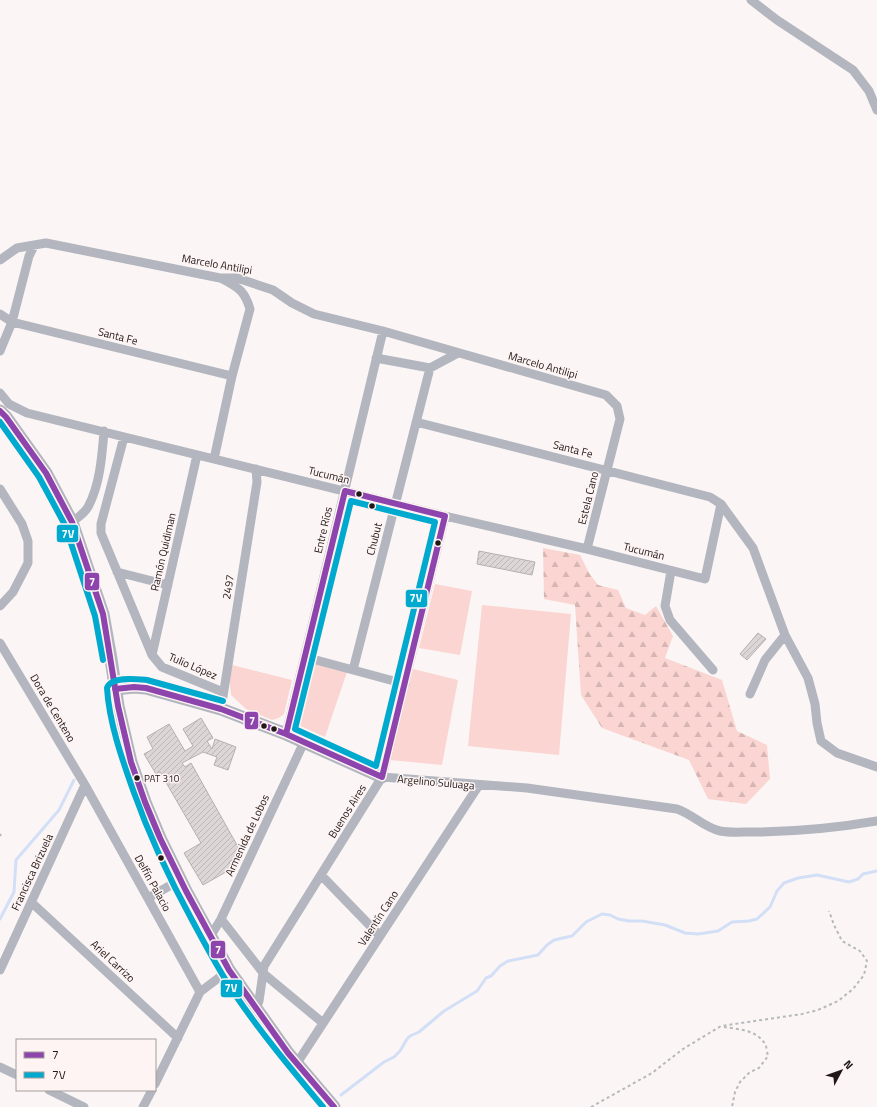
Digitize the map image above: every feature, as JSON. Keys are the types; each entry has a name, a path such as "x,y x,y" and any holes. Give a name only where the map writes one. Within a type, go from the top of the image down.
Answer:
{"main road":[{"path":"0,411 6,417 46,473 72,522 102,614 118,706 131,762 145,802 180,880 229,970 256,1009 297,1063 334,1107"},
{"name":"Argelino Suluaga","path":"115,689 134,687 146,688 221,709 286,734 382,777"}],"street":[{"path":"751,0 777,20 853,70 869,91 877,110"},
{"name":"Marcelo Antilipi","path":"0,260 17,248 46,243 220,278 237,278 273,290 292,303 314,314 383,331 606,395 617,406"},
{"path":"0,351 12,322 29,256 34,246"},
{"path":"214,459 232,376 250,309 239,288 220,278"},
{"name":"Santa Fe","path":"0,314 12,322 232,376"},
{"name":"Entre Ríos","path":"286,734 383,331"},
{"path":"376,358 430,368 458,353"},
{"name":"Chubut","path":"353,670 430,368"},
{"name":"Tucumán","path":"0,393 9,404 27,413 445,516 705,578 721,504"},
{"name":"Estela Cano","path":"587,549 620,419 617,406"},
{"name":"Santa Fe","path":"416,422 710,497 721,504"},
{"path":"72,522 87,508 93,496 102,463 104,431"},
{"name":"Tulio López","path":"124,437 101,524 101,533 152,655 162,667 223,692"},
{"name":"Ramón Quidiman","path":"152,655 197,455"},
{"name":"2497","path":"221,709 257,482 256,469"},
{"path":"0,489 22,524 28,541 28,563 14,592 0,606"},
{"path":"721,504 752,548 785,635 808,678 815,704 821,741 837,753 877,767"},
{"name":"Buenos Aires","path":"256,1009 259,1001 264,966 382,777 445,516"},
{"path":"671,570 665,606 670,620 713,670"},
{"path":"117,572 168,585"},
{"path":"750,694 765,660 785,635"},
{"name":"Dora de Centeno","path":"0,643 85,785"},
{"path":"305,658 405,684"},
{"name":"Armenida de Lobos","path":"210,937 221,919 304,742"},
{"name":"Argelino Suluaga","path":"382,777 528,788 677,809 698,819 713,829 722,831 768,832 846,827 877,822"},
{"name":"Delfín Palacio","path":"85,785 200,992"},
{"name":"Francisca Brizuela","path":"0,970 85,785"},
{"name":"Valentín Cano","path":"297,1063 479,785"},
{"path":"322,875 380,936"},
{"path":"148,898 180,880"},
{"name":"Ariel Carrizo","path":"31,902 178,1038"},
{"path":"221,919 264,974 323,1023"},
{"path":"156,1082 200,992 229,970"},
{"path":"0,1067 16,1075"},
{"path":"51,1091 84,1107"},
{"path":"144,1107 152,1091"}],"path":[{"path":"591,1107 652,1073 683,1049 721,1026 802,1014 818,1010 838,1001 853,989 864,975 867,961 860,951 842,940 829,911"},
{"path":"721,1026 742,1029 755,1034 765,1044 768,1056 759,1068 750,1072 740,1082 735,1092 732,1107"}],"green space":[{"path":"543,548 580,555 589,573 598,585 618,590 626,608 645,615 656,606 673,636 665,658 722,680 737,731 767,745 770,779 746,804 708,799 689,760 602,728 581,695 575,605 544,599"},
{"path":"435,584 472,591 460,655 419,648"},
{"path":"482,605 571,614 559,755 468,746"},
{"path":"308,661 347,672 325,737 296,724"},
{"path":"232,665 292,680 284,714 279,718 272,720 246,709 231,695 229,675"},
{"path":"413,669 458,680 442,765 390,760"}],"building":[{"path":"479,551 535,562 532,575 477,564"},
{"path":"758,633 766,639 747,660 740,654"},
{"path":"201,718 213,738 207,741 212,749 215,739 236,747 228,770 214,765 217,757 203,752 182,763 185,767 191,763 242,854 229,862 233,868 203,885 184,853 201,843 160,772 156,774 144,754 153,749 147,737 169,724 185,751 193,746 183,729"}],"waterway":[{"path":"0,919 14,892 16,860 59,810 74,780"},
{"path":"341,1095 384,1062 394,1057 410,1036 419,1032 444,1011 477,991 486,978 491,976 500,966 508,961 538,955 554,940 572,936 586,922 602,914 629,921 642,921 665,925 685,933 698,934 718,931 732,922 757,919 770,907 777,891 784,883 798,878 817,875 849,882 858,879 863,874 877,871"}],"transit line":[{"name":"7","path":"0,411 6,417 46,473 72,522 103,614 118,706 131,762 160,838 186,891 229,970 288,1053 334,1107"},
{"name":"7V","path":"0,422 39,477 65,525 95,616 103,660"},
{"name":"7","path":"345,491 445,516"},
{"name":"7","path":"286,734 345,491"},
{"name":"7V","path":"351,501 435,522 376,766 295,729 351,501"},
{"name":"7","path":"382,777 445,516"},
{"name":"7V","path":"223,701 147,680 124,679 109,684 107,688 110,714 120,753 139,807 167,872 212,956 234,993 266,1037 323,1107"},
{"name":"7","path":"115,689 134,687 146,688 221,709 286,734 382,777"}],"place":[{"name":"PAT 310","path":"137,778"}]}
